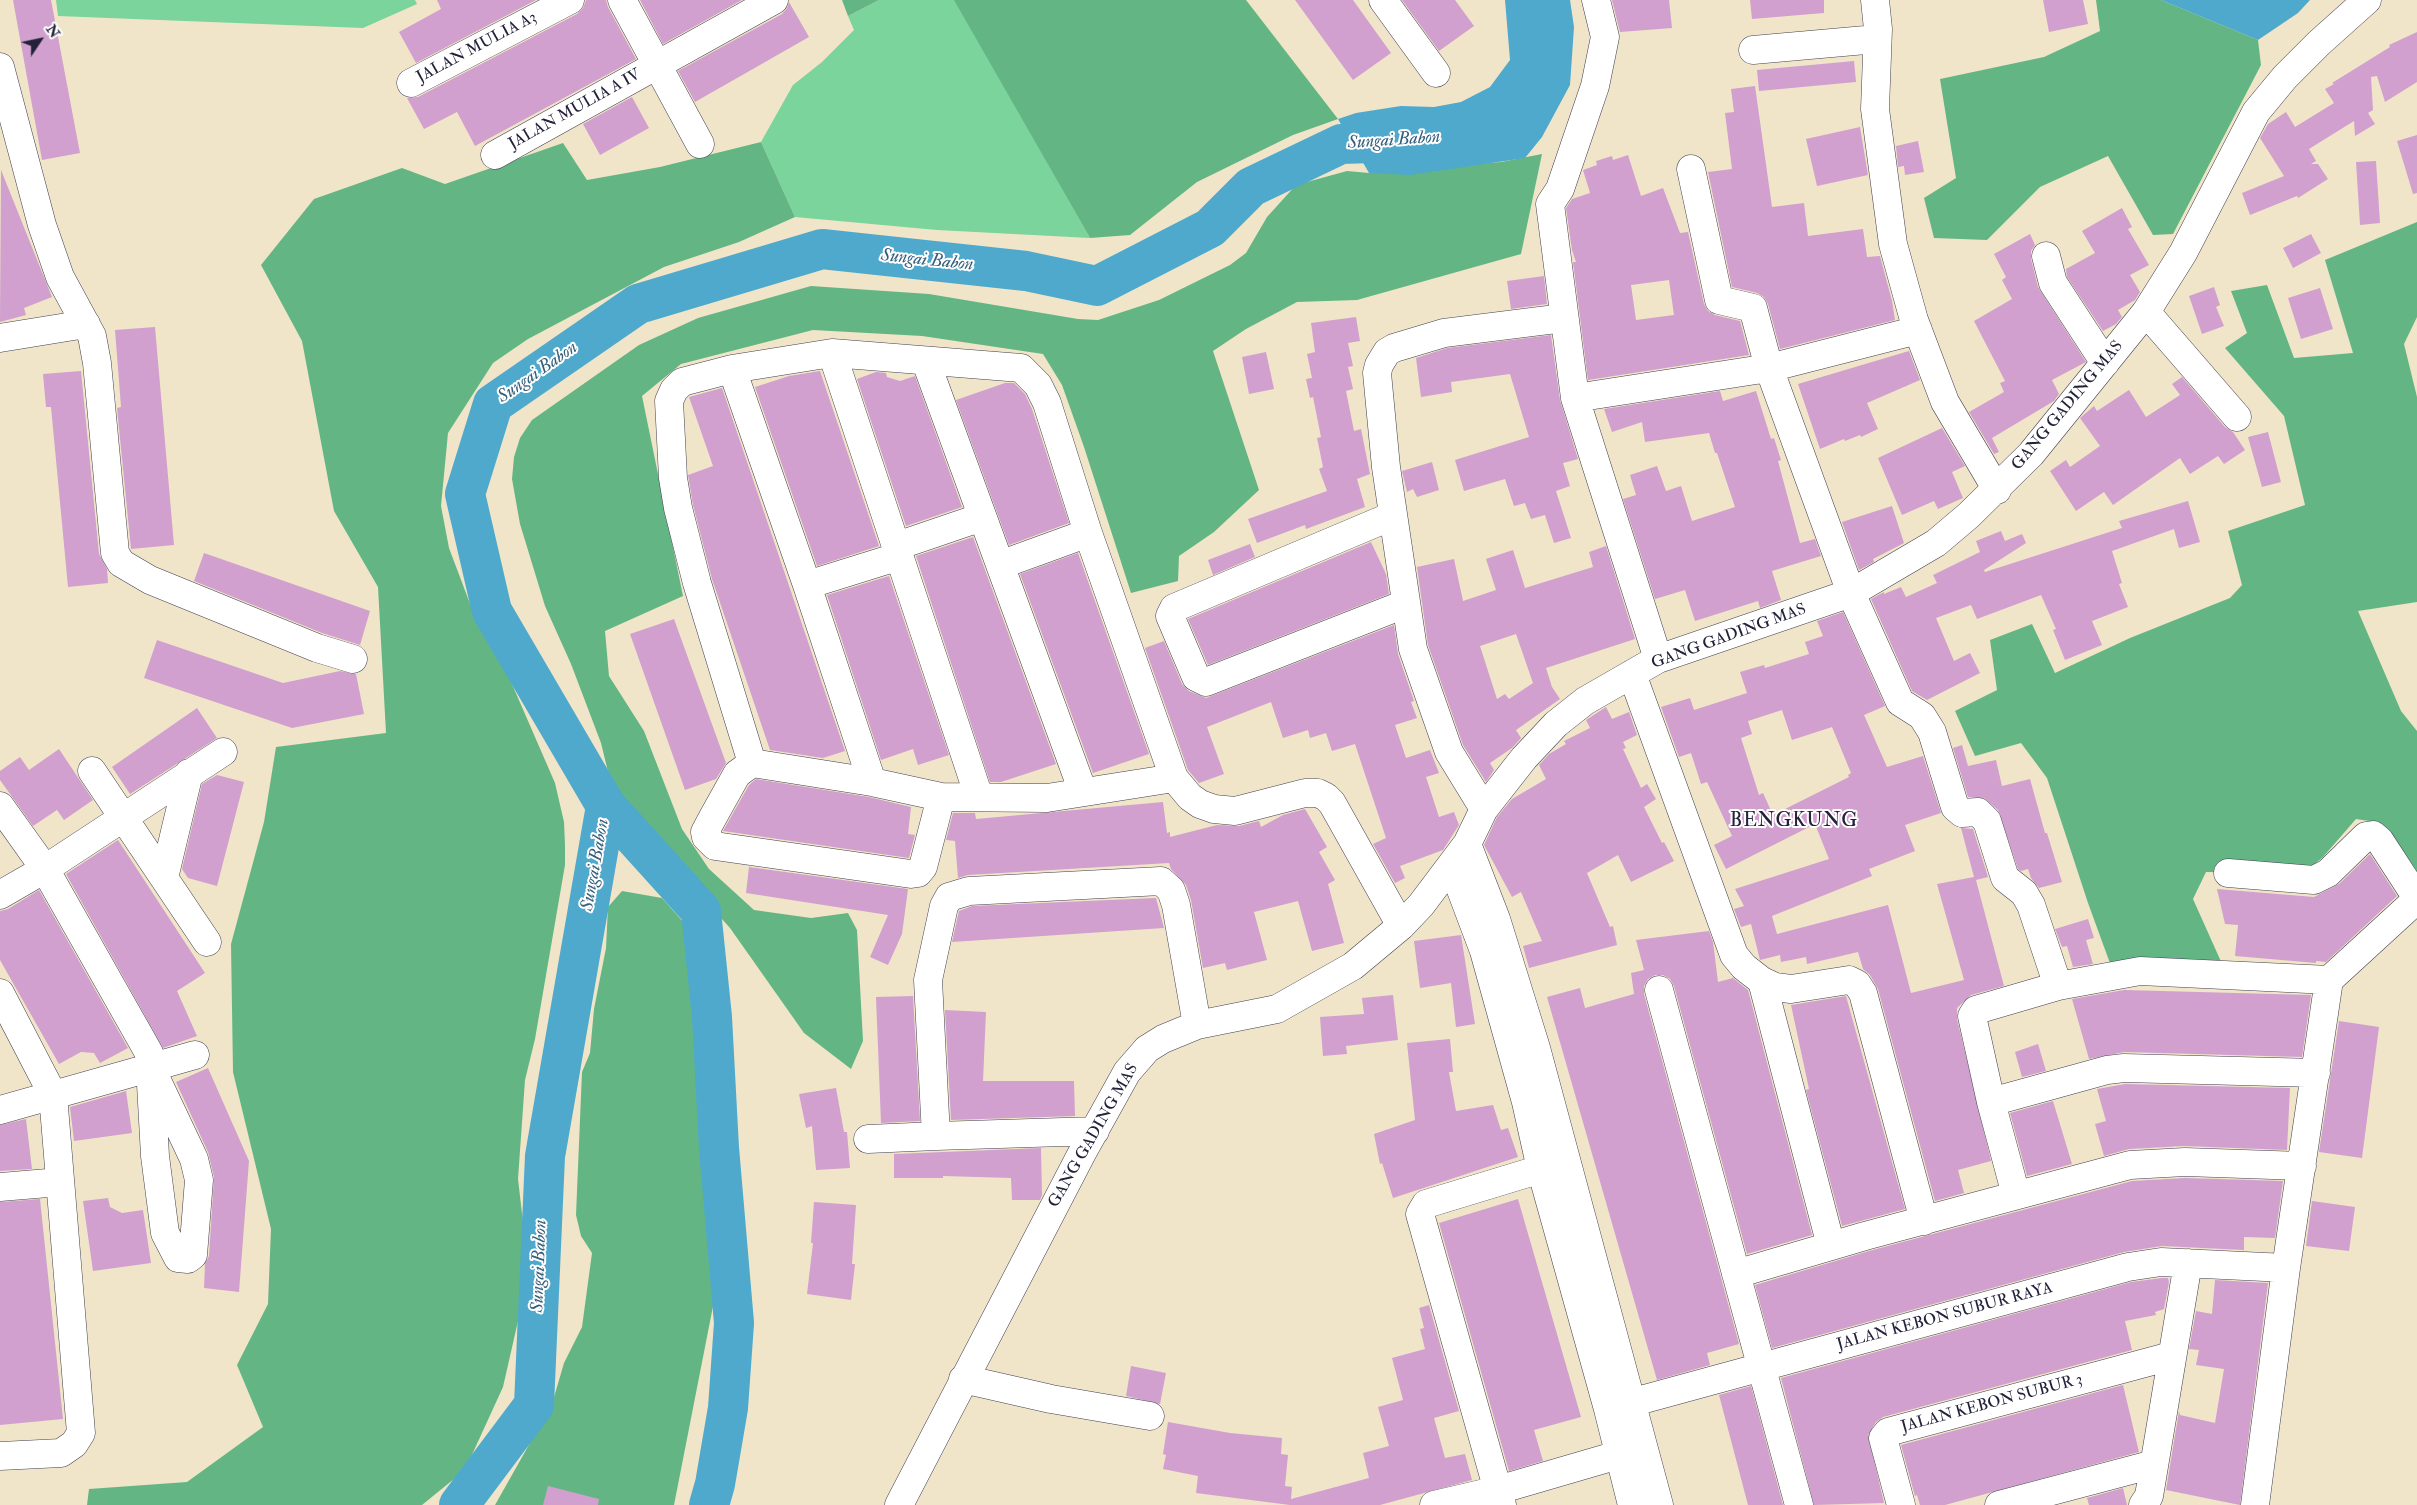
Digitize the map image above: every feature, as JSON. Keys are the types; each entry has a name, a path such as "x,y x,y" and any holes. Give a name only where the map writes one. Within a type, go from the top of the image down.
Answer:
{"street":[{"name":"JALAN MULIA A3","path":"411,83 570,0"},
{"path":"622,0 700,144"},
{"name":"JALAN MULIA A IV","path":"495,155 774,0"},
{"path":"1383,0 1436,73"},
{"path":"1596,0 1605,37 1595,86 1560,189 1550,204 1558,251 1564,318 1575,398 1658,659"},
{"path":"1875,0 1877,39 1875,109 1893,244 1918,330 1944,402 1996,490"},
{"name":"GANG GADING MAS","path":"898,1505 1127,1072 1147,1049 1163,1039 1197,1025 1277,1009 1353,966 1401,926 1421,905 1467,844 1484,809 1524,758 1556,724 1585,700 1658,659 1851,594 1936,543 1996,490 2032,454 2146,312 2183,253 2256,112 2285,77 2319,42 2367,0"},
{"path":"1753,50 1877,39"},
{"path":"0,68 45,234 60,276 92,336 97,363 114,552 121,563 150,580 317,648 353,659"},
{"path":"1691,169 1719,300 1752,308 1769,368 1851,594 1900,702 1922,716 1932,732 1955,807 1962,813 1978,812 1987,821 2005,878 2024,893 2031,905 2058,986"},
{"path":"2046,256 2053,283 2104,363"},
{"path":"2146,312 2237,417"},
{"path":"1484,809 1449,752 1431,706 1413,649 1392,516 1378,373 1382,358 1394,348 1444,333 1564,318"},
{"path":"0,338 86,324"},
{"path":"1575,398 1769,368 1918,330"},
{"path":"832,353 979,797"},
{"path":"752,763 694,574 676,493 669,401 674,390 682,382 732,369 832,353 926,362 1021,368 1038,385 1047,403 1088,533 1174,778 1200,804 1214,809 1235,811 1305,793 1318,793 1326,797 1332,803 1401,926"},
{"path":"926,362 1083,792"},
{"path":"732,369 807,585 872,782"},
{"path":"1392,516 1174,608 1170,616 1196,677 1206,682 1405,604"},
{"path":"807,585 982,517"},
{"path":"1000,565 1088,533"},
{"path":"1632,674 1734,955 1744,967 1762,981 1775,987 1792,989 1850,980 1857,984 1864,992 1924,1221"},
{"path":"0,895 45,869 223,752"},
{"path":"941,797 923,867 916,874 715,846 707,840 705,832 738,774 752,763 872,782 941,797 1047,798 1174,778"},
{"path":"92,771 207,942"},
{"path":"164,878 190,773"},
{"path":"0,806 45,869 149,1053 155,1156 165,1233 178,1258 188,1259 194,1255 199,1180 194,1158 150,1066"},
{"path":"2228,873 2314,880 2328,873 2366,836 2373,835 2380,841 2414,893 2414,900 2329,980 2286,1268 2255,1505"},
{"path":"1467,844 1496,919 1536,1048 1620,1406 1618,1455 1632,1505"},
{"path":"1452,866 1484,952 1526,1102 1541,1169 1620,1406 1659,1505"},
{"path":"936,1136 928,980 944,906 946,900 953,895 978,890 1161,881 1171,890 1176,905 1197,1025"},
{"path":"2016,1195 1991,1102 1972,1016 1974,1012 2058,986 2140,970 2329,980"},
{"path":"1762,981 1831,1246"},
{"path":"1659,990 1799,1505"},
{"path":"0,992 53,1095 82,1434 74,1444 61,1453 0,1456"},
{"path":"0,1110 150,1066 195,1055"},
{"path":"1991,1102 2107,1070 2124,1068 2316,1073"},
{"path":"868,1139 1095,1131"},
{"path":"1736,1274 1831,1246 2130,1165 2152,1162 2302,1166"},
{"path":"1500,1498 1420,1214 1426,1204 1541,1169"},
{"path":"0,1187 60,1182"},
{"name":"JALAN KEBON SUBUR RAYA","path":"1620,1406 2128,1267 2161,1262 2286,1268"},
{"path":"2143,1505 2148,1496 2154,1464 2188,1263"},
{"name":"JALAN KEBON SUBUR 3","path":"1901,1505 1883,1438 1888,1432 2171,1356"},
{"path":"963,1379 1051,1399 1150,1416"},
{"path":"1434,1505 1500,1498 1618,1455"},
{"path":"1999,1505 2154,1464"}],"green space":[{"path":"56,0 415,0 417,4 363,28 58,16"},
{"path":"842,0 879,0 848,16"},
{"path":"879,0 955,0 1090,238 937,230 795,217 761,142 793,85 822,62 854,30 848,16"},
{"path":"954,0 1246,0 1338,119 1293,135 1197,182 1130,235 1090,238"},
{"path":"2096,0 2161,0 2258,40 2261,65 2173,234 2153,235 2108,156 2040,187 1987,240 1934,238 1924,198 1956,178 1940,79 2044,57 2100,31"},
{"path":"761,142 795,217 739,242 664,267 528,339 493,363 448,433 441,506 449,548 472,609 492,649 505,668 555,783 564,822 565,845 565,865 535,1039 525,1080 518,1179 523,1222 531,1264 503,1387 465,1470 422,1505 87,1505 89,1489 187,1482 263,1427 237,1365 268,1304 271,1229 233,1072 231,944 264,822 276,747 386,733 378,587 334,511 302,341 261,265 314,199 402,168 445,184 563,143 587,180 660,167"},
{"path":"1542,154 1521,254 1357,300 1297,302 1246,329 1213,351 1259,490 1214,532 1179,556 1178,581 1131,593 1062,385 1043,354 922,336 813,330 681,364 642,396 683,596 605,631 609,676 644,731 682,829 709,869 754,910 811,918 848,913 857,930 863,1041 851,1069 804,1033 730,928 688,881 663,846 623,801 611,784 601,743 571,664 545,606 520,524 512,479 514,457 520,438 532,420 639,345 698,318 811,286 929,294 1078,319 1098,320 1159,300 1230,265 1246,253 1267,217 1296,185 1347,171 1369,173 1501,162"},
{"path":"2417,222 2417,317 2404,344 2417,397 2417,602 2358,611 2401,711 2417,731 2417,872 2376,822 2356,819 2323,857 2304,873 2206,872 2193,899 2223,966 2111,966 2047,778 2021,743 1975,756 1955,711 1997,690 1990,640 2032,624 2055,673 2130,638 2230,598 2242,585 2228,531 2305,505 2284,416 2225,348 2247,333 2231,291 2267,285 2294,358 2353,353 2325,260"},
{"path":"622,891 662,898 687,926 698,975 695,1012 696,1071 715,1296 674,1505 495,1505 552,1404 564,1363 582,1327 592,1253 581,1236 576,1215 582,1072 590,1053 594,1009 606,948 608,907"}],"water":[{"path":"1505,0 1570,0 1574,27 1570,85 1542,137 1525,158 1410,175 1369,173 1338,119 1356,113 1401,106 1434,107 1461,102 1490,87 1510,60"},
{"path":"2161,0 2310,0 2298,13 2258,40"}],"building":[{"path":"13,0 51,0 80,153 42,160"},
{"path":"437,0 536,0 416,63 399,32 441,9"},
{"path":"586,0 606,0 636,59 475,146 457,112 424,129 407,98 418,97 577,14 583,8"},
{"path":"640,0 742,0 663,44"},
{"path":"1295,0 1353,0 1391,53 1353,80"},
{"path":"1402,0 1455,0 1474,26 1439,51"},
{"path":"1612,0 1669,0 1672,28 1620,32"},
{"path":"1750,0 1824,0 1824,13 1752,19"},
{"path":"2043,0 2083,0 2088,24 2049,32"},
{"path":"789,2 809,37 695,102 678,71 782,14"},
{"path":"2417,32 2417,82 2385,102 2377,76 2371,77 2373,110 2368,113 2375,124 2355,136 2354,121 2309,149 2316,161 2311,164 2318,164 2328,179 2298,198 2297,196 2250,215 2242,193 2284,176 2260,138 2268,124 2286,112 2295,127 2334,103 2325,89 2334,84 2332,83 2390,47 2389,45"},
{"path":"1854,61 1856,82 1759,91 1757,70"},
{"path":"1755,86 1772,207 1804,203 1808,236 1863,229 1867,257 1880,256 1895,320 1780,349 1768,304 1764,297 1757,293 1732,287 1708,172 1732,169 1725,113 1734,112 1731,89"},
{"path":"632,97 649,128 600,155 583,124"},
{"path":"1860,127 1868,175 1817,186 1806,139"},
{"path":"2417,135 2417,193 2413,194 2397,141"},
{"path":"1918,141 1924,172 1905,175 1904,166 1898,167 1896,146"},
{"path":"1628,155 1641,196 1663,188 1680,233 1688,232 1704,304 1708,311 1715,315 1740,321 1749,355 1588,380 1573,262 1576,262 1572,250 1566,208 1572,199 1590,193 1583,170 1597,165 1596,161 1612,156 1613,160","holes":["1669,280 1674,315 1636,320 1631,285"]},
{"path":"2376,161 2380,223 2360,225 2356,162"},
{"path":"1,170 52,297 24,308 26,315 0,322"},
{"path":"2122,208 2132,227 2128,229 2149,265 2130,275 2140,292 2135,300 2118,310 2122,317 2116,324 2103,331 2067,277 2066,269 2095,253 2082,231"},
{"path":"2030,234 2035,245 2031,251 2031,259 2038,287 2086,362 2052,380 2059,394 2054,401 1992,438 1999,452 1994,454 1969,412 2004,392 2000,383 2005,381 1974,321 2012,299 2002,280 2006,277 1994,254"},
{"path":"2311,234 2321,253 2293,268 2283,248"},
{"path":"1544,276 1547,304 1511,309 1507,281"},
{"path":"2214,287 2220,305 2216,307 2224,326 2202,334 2189,296"},
{"path":"2320,288 2333,329 2301,339 2288,298"},
{"path":"1356,317 1360,341 1348,343 1353,366 1348,367 1353,389 1346,391 1354,431 1361,429 1370,474 1357,479 1365,507 1306,529 1305,525 1257,543 1248,519 1327,491 1319,469 1323,467 1317,438 1321,437 1313,397 1310,398 1306,379 1312,378 1307,354 1315,352 1311,323"},
{"path":"155,327 174,545 131,549 117,408 121,407 115,330"},
{"path":"1551,335 1560,400 1578,459 1563,463 1570,486 1556,491 1571,538 1554,543 1545,515 1531,519 1525,503 1514,506 1505,479 1464,491 1455,460 1529,437 1510,374 1451,382 1452,392 1421,397 1416,358 1447,348"},
{"path":"1909,351 1920,380 1867,403 1878,429 1861,437 1860,435 1845,441 1844,439 1820,449 1798,384"},
{"path":"1266,352 1274,389 1249,394 1242,357"},
{"path":"81,371 99,554 107,569 108,583 68,587 51,407 46,407 43,374"},
{"path":"820,371 879,546 817,566 755,387 789,376"},
{"path":"876,372 886,373 887,377 900,381 915,376 962,507 906,526 857,379"},
{"path":"2182,377 2225,427 2233,432 2245,450 2224,464 2218,456 2190,474 2180,458 2113,505 2104,492 2076,511 2050,471 2066,460 2070,467 2100,446 2080,418 2094,406 2097,411 2129,390 2146,417 2180,395 2172,384"},
{"path":"1005,383 1014,383 1025,394 1032,409 1069,523 1009,545 956,400"},
{"path":"722,388 845,751 823,758 770,750 712,579 693,505 688,475 713,466 689,397"},
{"path":"1720,391 1723,401 1756,391 1771,439 1774,438 1781,460 1778,461 1800,543 1815,539 1821,556 1772,571 1781,600 1760,608 1758,601 1695,621 1685,590 1655,599 1623,499 1636,495 1630,475 1657,466 1666,491 1681,486 1692,521 1735,507 1709,433 1645,442 1642,422 1612,432 1604,409"},
{"path":"1942,428 1965,466 1952,472 1963,498 1938,509 1934,501 1902,515 1878,458"},
{"path":"2268,432 2281,482 2262,487 2248,437"},
{"path":"1432,462 1439,490 1417,497 1413,489 1407,492 1402,471"},
{"path":"2188,501 2200,542 2179,548 2174,529 2112,551 2122,583 2119,584 2128,607 2092,621 2102,645 2065,660 2053,630 2056,629 2041,595 1977,619 1971,605 1936,618 1954,661 1970,653 1980,673 1927,700 1912,691 1871,599 1884,592 1884,594 1901,587 1906,597 1937,583 1933,575 1980,552 1976,541 2001,531 2005,541 2022,534 2026,543 1984,570 1985,572 2122,528 2119,521"},
{"path":"1892,506 1904,543 1873,559 1874,562 1859,570 1842,522"},
{"path":"973,537 1056,764 1001,782 990,782 916,556"},
{"path":"1371,542 1386,574 1389,594 1208,665 1188,619"},
{"path":"1250,544 1255,557 1213,575 1208,560"},
{"path":"1606,546 1635,639 1546,668 1552,687 1560,699 1516,730 1521,738 1512,748 1490,763 1494,770 1486,782 1463,745 1428,645 1417,567 1454,559 1463,601 1496,590 1486,559 1513,550 1525,588 1593,567 1589,552","holes":["1516,634 1533,683 1509,699 1505,694 1497,699 1480,646"]},
{"path":"204,553 370,611 360,645 322,633 194,581"},
{"path":"1078,553 1149,754 1093,773 1020,574"},
{"path":"889,576 949,755 918,765 913,749 881,760 827,595"},
{"path":"1843,612 1885,706 1864,715 1887,767 1923,756 1941,813 1905,825 1915,851 1869,869 1872,876 1772,916 1777,934 1888,905 1911,993 1964,980 1937,884 1974,877 1961,828 1973,829 1988,877 1976,880 2004,986 1971,995 1957,1008 1957,1019 1991,1161 1958,1170 1964,1193 1935,1201 1878,989 1870,975 1863,969 1858,952 1807,964 1806,957 1781,962 1780,955 1760,960 1751,924 1741,927 1734,909 1744,906 1735,889 1829,859 1815,824 1726,869 1714,845 1732,836 1707,782 1701,784 1691,753 1679,757 1661,707 1690,698 1694,710 1747,693 1740,672 1764,665 1765,668 1809,654 1805,642 1823,636 1817,621","holes":["1782,710 1792,740 1832,727 1851,773 1848,775 1849,777 1773,815 1763,793 1759,795 1741,738 1752,734 1748,721"]},
{"path":"674,619 726,763 716,779 685,790 630,634"},
{"path":"1394,625 1398,654 1414,701 1411,702 1417,718 1395,725 1406,758 1430,750 1439,773 1426,777 1439,817 1454,812 1459,825 1443,850 1400,866 1405,878 1395,883 1373,844 1386,838 1355,744 1332,751 1326,733 1310,738 1308,730 1283,738 1271,702 1207,727 1224,774 1199,783 1188,770 1145,648 1164,641 1182,684 1189,691 1206,698"},
{"path":"157,640 283,683 340,671 356,674 364,714 292,728 144,678"},
{"path":"1606,707 1612,719 1629,712 1637,735 1623,742 1626,748 1623,749 1641,788 1647,784 1656,799 1644,807 1662,843 1664,842 1674,861 1631,882 1618,855 1587,873 1610,927 1613,926 1617,945 1529,968 1523,946 1542,941 1521,892 1512,897 1484,845 1497,817 1512,799 1546,779 1539,765 1549,754 1566,744 1564,741 1590,728 1586,720"},
{"path":"197,708 217,738 130,794 112,767"},
{"path":"1962,745 1968,766 1996,760 2002,786 2030,779 2045,833 2047,833 2062,882 2039,888 2031,878 2028,869 2021,871 2018,869 1998,810 1984,798 1968,797 1953,748"},
{"path":"59,749 93,800 64,820 57,810 33,826 0,780 0,771 20,757 29,770"},
{"path":"217,775 244,782 217,886 188,878 182,869 202,784"},
{"path":"756,779 869,797 911,807 908,834 915,835 909,858 723,831 749,785"},
{"path":"1163,802 1167,833 1170,832 1170,837 1217,825 1239,826 1259,821 1261,827 1283,815 1305,809 1327,847 1319,852 1335,880 1328,884 1344,943 1312,951 1298,901 1254,912 1267,960 1227,970 1225,963 1203,968 1191,900 1186,885 1171,869 1169,863 968,875 958,878 955,841 946,840 953,813 975,813 976,819"},
{"path":"118,840 205,973 177,991 197,1036 163,1048 66,874"},
{"path":"2370,854 2397,896 2326,962 2316,961 2316,963 2235,956 2238,925 2225,924 2217,889 2314,897 2339,884"},
{"path":"749,867 908,889 902,934 888,965 870,957 888,915 746,893"},
{"path":"39,890 128,1048 100,1063 94,1053 81,1052 59,1064 0,960 0,911 8,909"},
{"path":"1156,898 1164,928 952,942 959,911 972,906"},
{"path":"2088,919 2094,938 2086,940 2093,964 2073,967 2067,946 2062,947 2055,929"},
{"path":"1709,931 1713,942 1718,982 1733,978 1748,990 1812,1235 1747,1254 1674,986 1670,979 1663,975 1655,975 1648,979 1644,986 1644,994 1739,1344 1707,1353 1710,1365 1657,1380 1547,997 1580,988 1585,1008 1634,994 1631,973 1644,970 1636,940"},
{"path":"1461,935 1475,1024 1456,1027 1451,983 1420,988 1414,941"},
{"path":"2124,990 2311,995 2302,1057 2124,1052 2089,1059 2072,999"},
{"path":"1393,995 1398,1040 1346,1046 1347,1054 1323,1056 1320,1017 1364,1014 1362,998"},
{"path":"913,996 920,1121 881,1123 876,997"},
{"path":"1846,996 1905,1209 1842,1226 1806,1090 1809,1089 1791,1005"},
{"path":"945,1010 986,1012 983,1081 1074,1081 1075,1116 951,1120"},
{"path":"2339,1021 2379,1027 2362,1158 2319,1152"},
{"path":"1450,1039 1453,1072 1449,1072 1456,1111 1493,1105 1501,1130 1508,1128 1518,1157 1393,1198 1382,1163 1380,1164 1374,1134 1415,1120 1407,1043"},
{"path":"2038,1044 2046,1071 2022,1077 2015,1052"},
{"path":"208,1068 249,1161 239,1292 204,1288 205,1264 209,1256 214,1177 208,1152 176,1082"},
{"path":"2125,1084 2290,1088 2287,1150 2184,1146 2129,1149 2104,1156 2095,1124 2106,1121 2097,1089"},
{"path":"836,1088 844,1132 847,1132 850,1168 816,1170 812,1126 806,1128 799,1094"},
{"path":"126,1091 132,1133 74,1141 70,1107"},
{"path":"2053,1101 2072,1164 2027,1176 2010,1113"},
{"path":"26,1119 32,1169 0,1171 0,1125"},
{"path":"1041,1148 1042,1195 1040,1200 1012,1200 1011,1178 943,1176 943,1178 894,1178 894,1154"},
{"path":"2185,1178 2283,1181 2275,1238 2244,1237 2244,1250 2162,1246 2124,1252 1772,1348 1755,1285 1869,1251 2132,1181"},
{"path":"108,1198 110,1207 122,1213 143,1210 151,1263 93,1271 83,1201"},
{"path":"40,1199 63,1419 0,1425 0,1202"},
{"path":"1518,1199 1581,1417 1534,1430 1543,1461 1509,1471 1439,1223"},
{"path":"2312,1201 2355,1207 2349,1251 2306,1246"},
{"path":"814,1202 856,1205 852,1264 855,1264 851,1300 807,1294 813,1243 811,1243"},
{"path":"2168,1278 2169,1282 2164,1309 2155,1312 2156,1315 2125,1321 2132,1350 1883,1417 1876,1422 1868,1435 1884,1503 1814,1505 1781,1378 2131,1282"},
{"path":"2215,1280 2268,1283 2240,1505 2166,1490 2179,1411 2180,1415 2215,1423 2224,1369 2196,1365 2199,1350 2189,1349 2196,1311 2212,1314"},
{"path":"1429,1305 1459,1411 1434,1418 1445,1458 1465,1454 1472,1480 1380,1505 1290,1505 1196,1493 1198,1476 1163,1469 1166,1455 1163,1454 1168,1422 1230,1433 1282,1438 1281,1454 1288,1455 1285,1486 1292,1487 1291,1499 1369,1478 1363,1453 1389,1446 1378,1407 1403,1400 1392,1358 1425,1349 1420,1329 1424,1328 1419,1308"},
{"path":"1131,1366 1166,1373 1160,1404 1126,1396"},
{"path":"2123,1385 2139,1452 1945,1505 1920,1505 1917,1495 1915,1496 1901,1445"},
{"path":"1751,1386 1783,1505 1748,1505 1719,1395"},
{"path":"548,1486 599,1499 598,1505 543,1505"},
{"path":"2123,1488 2127,1505 2089,1505 2087,1498"}],"waterway":[{"name":"Sungai Babon","path":"459,1505 534,1405 545,1156 606,806 492,611 465,494 493,404 638,304 822,249 1026,271 1097,286 1210,228 1251,187 1341,144 1406,142"},
{"path":"606,806 701,911 712,1017 719,1148 734,1323 728,1408 715,1484 709,1505"}],"district":[{"name":"BENGKUNG","path":"1794,822"}]}
